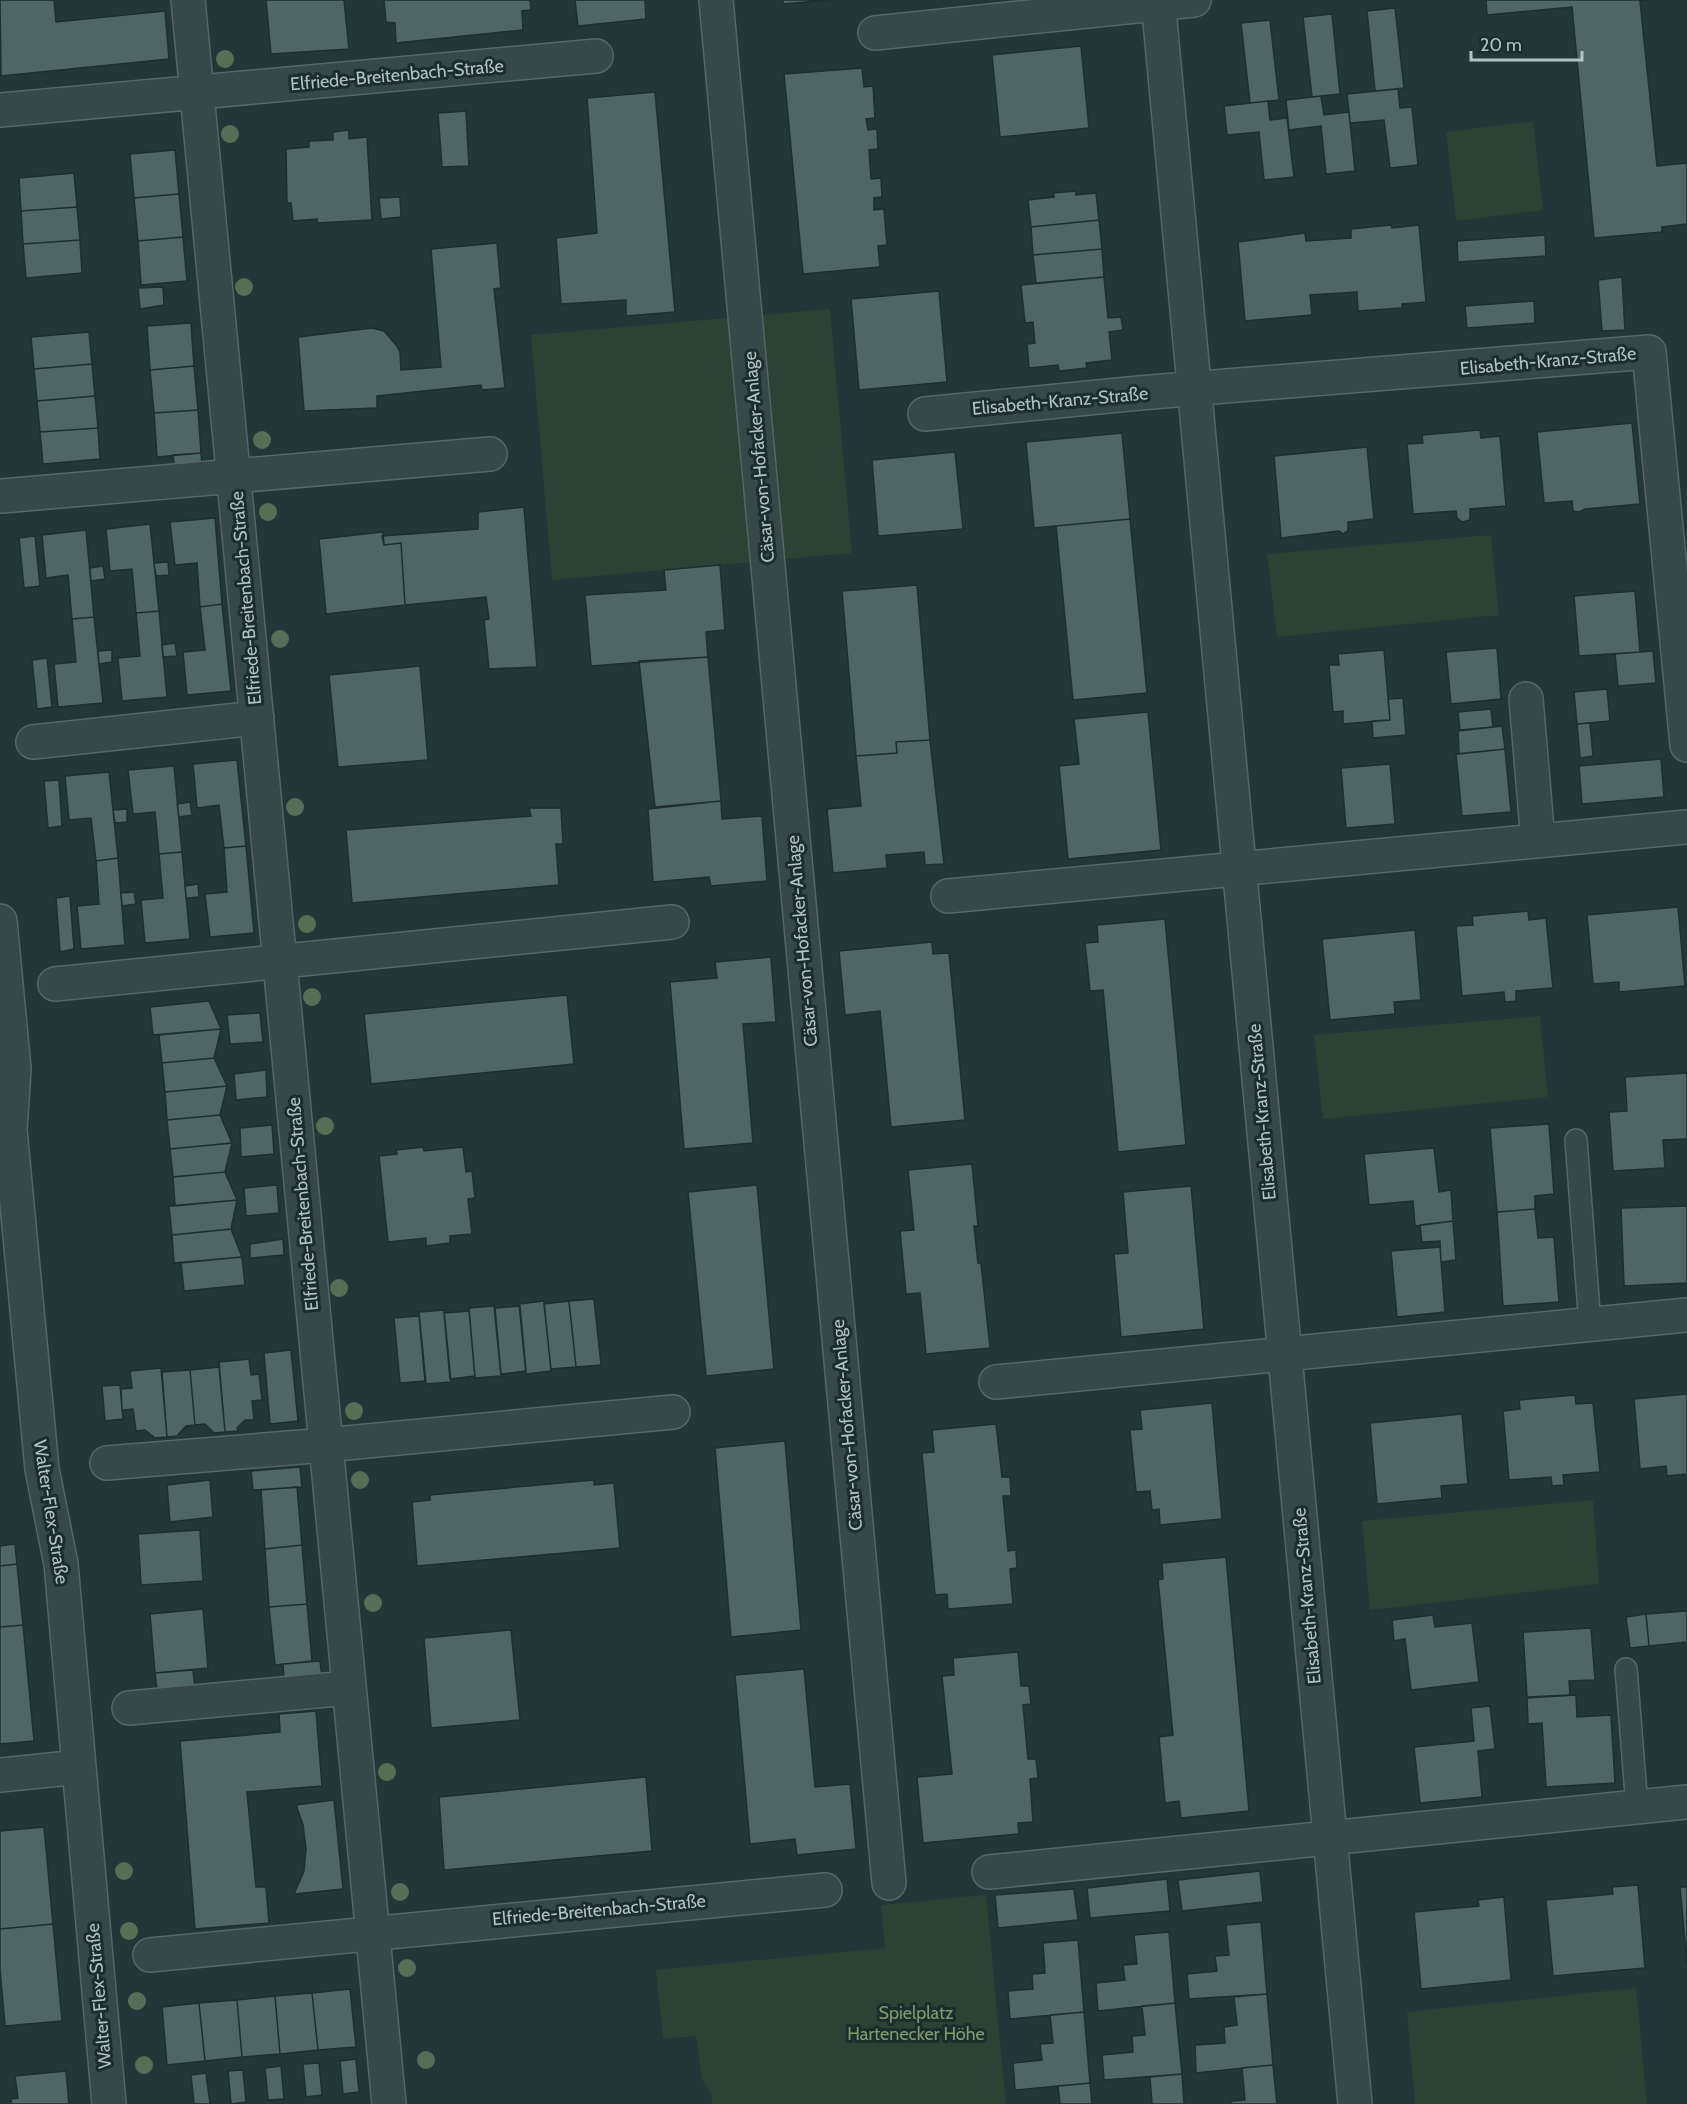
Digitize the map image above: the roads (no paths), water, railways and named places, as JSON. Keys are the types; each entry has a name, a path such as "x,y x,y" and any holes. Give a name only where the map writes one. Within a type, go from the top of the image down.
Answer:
{"street":[{"name":"Elfriede-Breitenbach-Straße","path":"188,0 236,477 325,1445 389,2104"},
{"name":"Cäsar-von-Hofacker-Anlage","path":"716,0 889,1882"},
{"path":"875,33 1194,0"},
{"name":"Elisabeth-Kranz-Straße","path":"1158,2 1355,2104"},
{"name":"Elfriede-Breitenbach-Straße","path":"0,110 198,94 596,56"},
{"name":"Elisabeth-Kranz-Straße","path":"925,414 1649,352 1687,745"},
{"name":"Elfriede-Breitenbach-Straße","path":"2,496 490,454"},
{"path":"1526,699 1538,841"},
{"name":"Elfriede-Breitenbach-Straße","path":"33,742 257,718"},
{"path":"948,896 1687,827"},
{"name":"Walter-Flex-Straße","path":"0,921 14,1070 6,1086 10,1130 42,1469 61,1564 109,2104"},
{"path":"55,984 672,922"},
{"path":"996,1382 1687,1316"},
{"path":"107,1463 673,1412"},
{"path":"129,1708 348,1688"},
{"path":"0,1775 79,1767"},
{"path":"989,1872 1687,1802"},
{"name":"Elfriede-Breitenbach-Straße","path":"150,1954 825,1890"}],"lane":[{"path":"1576,1140 1590,1325"},
{"path":"1626,1669 1637,1807"}],"park label":[{"name":"Spielplatz Hartenecker Höhe","path":"916,2023"}]}
